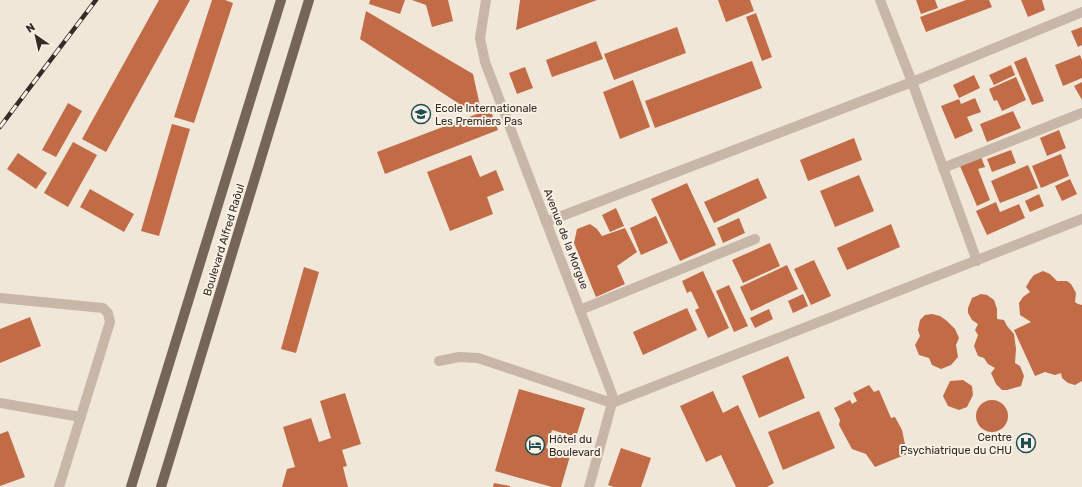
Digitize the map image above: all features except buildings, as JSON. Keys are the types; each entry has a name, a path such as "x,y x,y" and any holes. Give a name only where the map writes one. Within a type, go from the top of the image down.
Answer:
{"main road":[{"path":"131,487 281,0"},
{"name":"Boulevard Alfred Raôul","path":"161,487 309,0"}],"street":[{"name":"Avenue de la Morgue","path":"486,0 480,38 485,62 612,394 612,403 590,487"},
{"path":"880,0 944,168 977,261"},
{"path":"546,222 912,82 1082,12"},
{"path":"944,168 1082,113"},
{"path":"439,361 459,357 478,358 612,403 1082,219"},
{"path":"580,310 755,239"},
{"path":"0,298 103,308 108,313 110,322 59,487"},
{"path":"0,403 81,417"}],"railway":[{"path":"0,127 96,0"}],"place":[{"name":"Ecole Internationale Les Premiers Pas","path":"421,114"},
{"name":"Centre Psychiatrique du CHU","path":"1026,443"},
{"name":"Hôtel du Boulevard","path":"535,445"}]}
